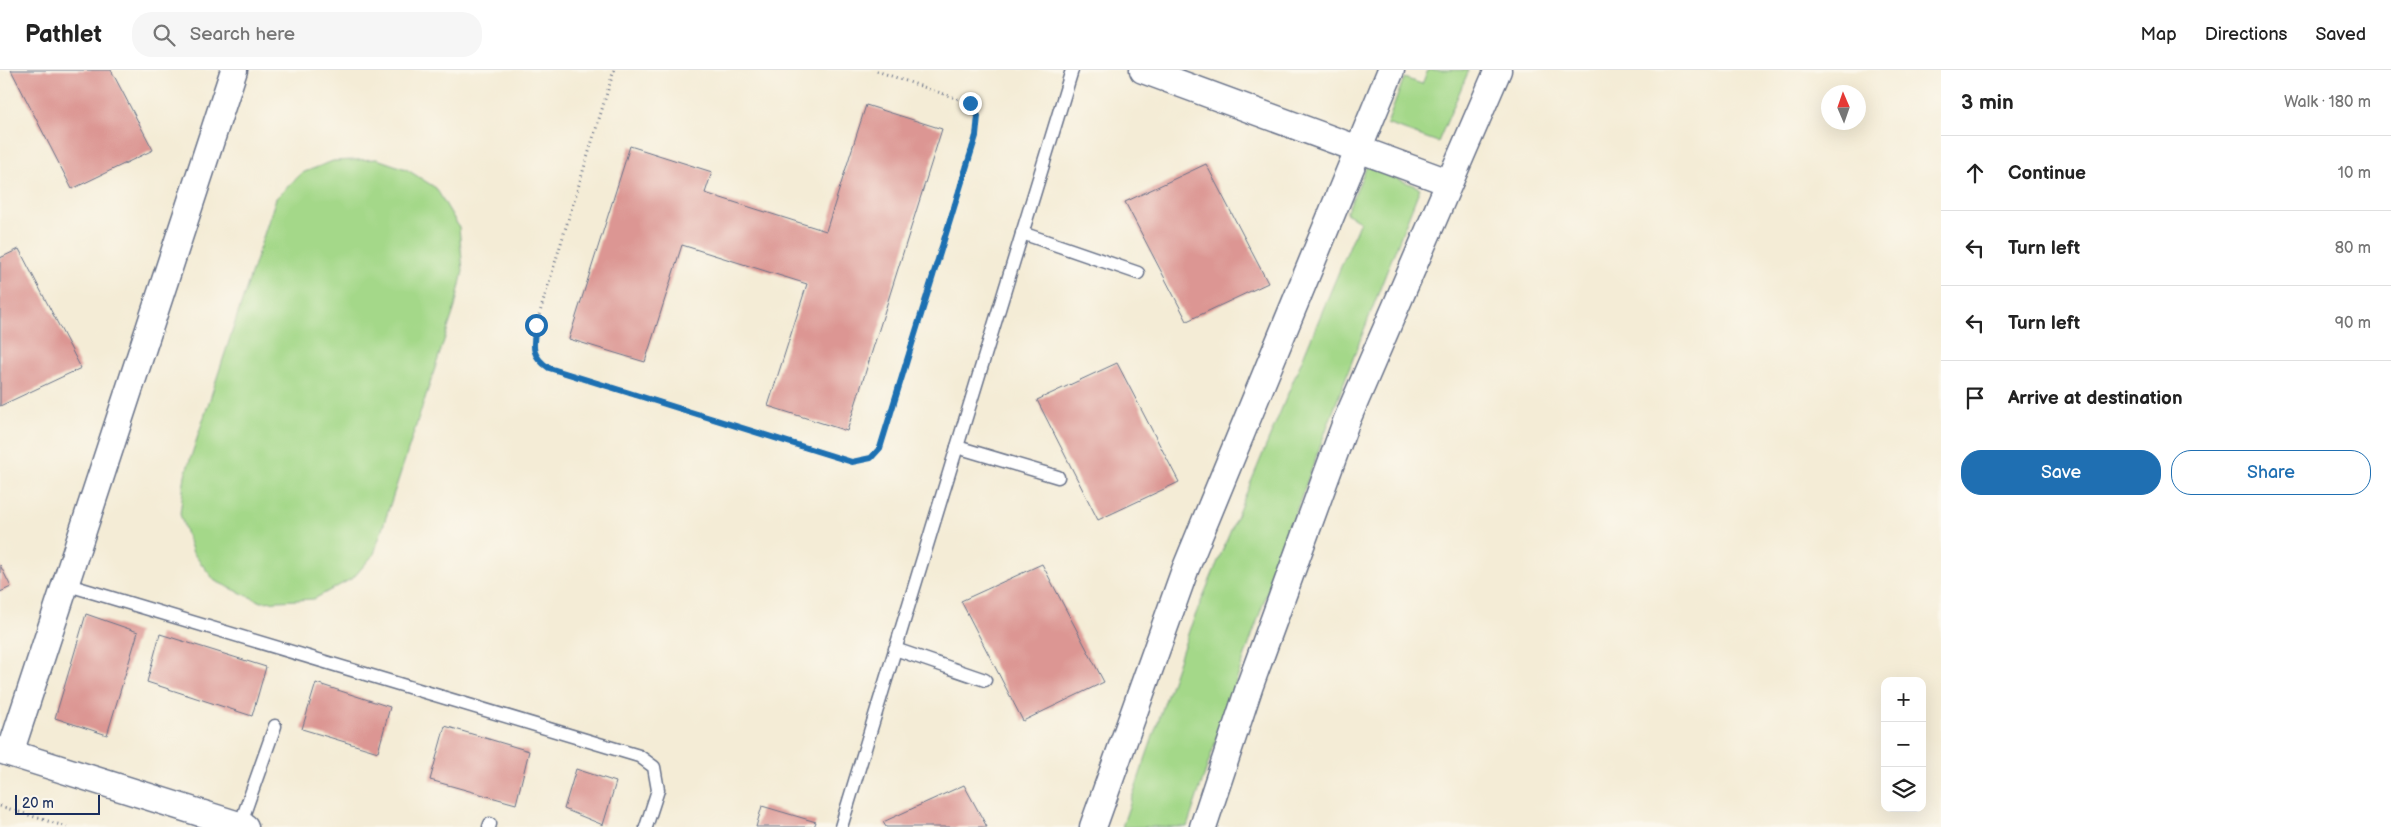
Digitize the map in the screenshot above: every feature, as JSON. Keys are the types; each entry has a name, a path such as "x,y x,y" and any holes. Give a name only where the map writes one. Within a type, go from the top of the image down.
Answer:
{"street":[{"path":"234,70 65,584 5,751 243,826"},
{"path":"1093,827 1185,570 1391,70"},
{"path":"1203,827 1250,685 1346,422 1448,182 1498,70"},
{"path":"1155,72 1448,182"}],"lane":[{"path":"840,827 1072,70"},
{"path":"1022,233 1138,273"},
{"path":"957,446 1058,478"},
{"path":"65,584 639,756 654,768 658,790 646,827"},
{"path":"895,648 985,680"},
{"path":"243,826 275,726"}],"path":[{"path":"614,70 536,325 533,347 537,360 549,368 852,462 871,458 880,448 976,136 978,116 970,103 874,70"},
{"path":"0,806 67,827"}],"green space":[{"path":"1428,70 1469,70 1438,142 1387,124 1404,78 1422,84"},
{"path":"377,159 406,169 436,188 459,227 463,271 455,307 374,554 353,578 314,599 261,602 215,581 193,553 180,514 185,475 276,198 302,173 333,161"},
{"path":"1367,166 1420,188 1388,267 1298,506 1241,666 1187,827 1122,827 1190,628 1360,221 1346,213"}],"building":[{"path":"11,70 111,70 153,150 72,189"},
{"path":"866,105 942,129 847,431 768,406 807,284 682,245 645,362 569,339 630,146 712,172 705,193 826,231"},
{"path":"1206,164 1268,283 1187,321 1125,202"},
{"path":"19,249 81,368 0,406 0,258"},
{"path":"1117,363 1179,482 1098,520 1037,400"},
{"path":"1042,564 1104,682 1023,721 961,601"},
{"path":"0,565 11,587 0,592"},
{"path":"86,614 138,632 107,735 55,718"},
{"path":"160,634 266,667 252,716 147,682"},
{"path":"316,683 390,707 378,752 302,729"},
{"path":"445,726 529,751 516,804 430,780"},
{"path":"576,769 616,782 603,825 564,809"},
{"path":"964,785 987,827 886,827 883,822"},
{"path":"762,806 816,822 814,827 756,827"}],"route":[{"path":"536,325 533,347 537,360 549,368 852,462 871,458 880,448 976,136 978,116 970,103"}]}
